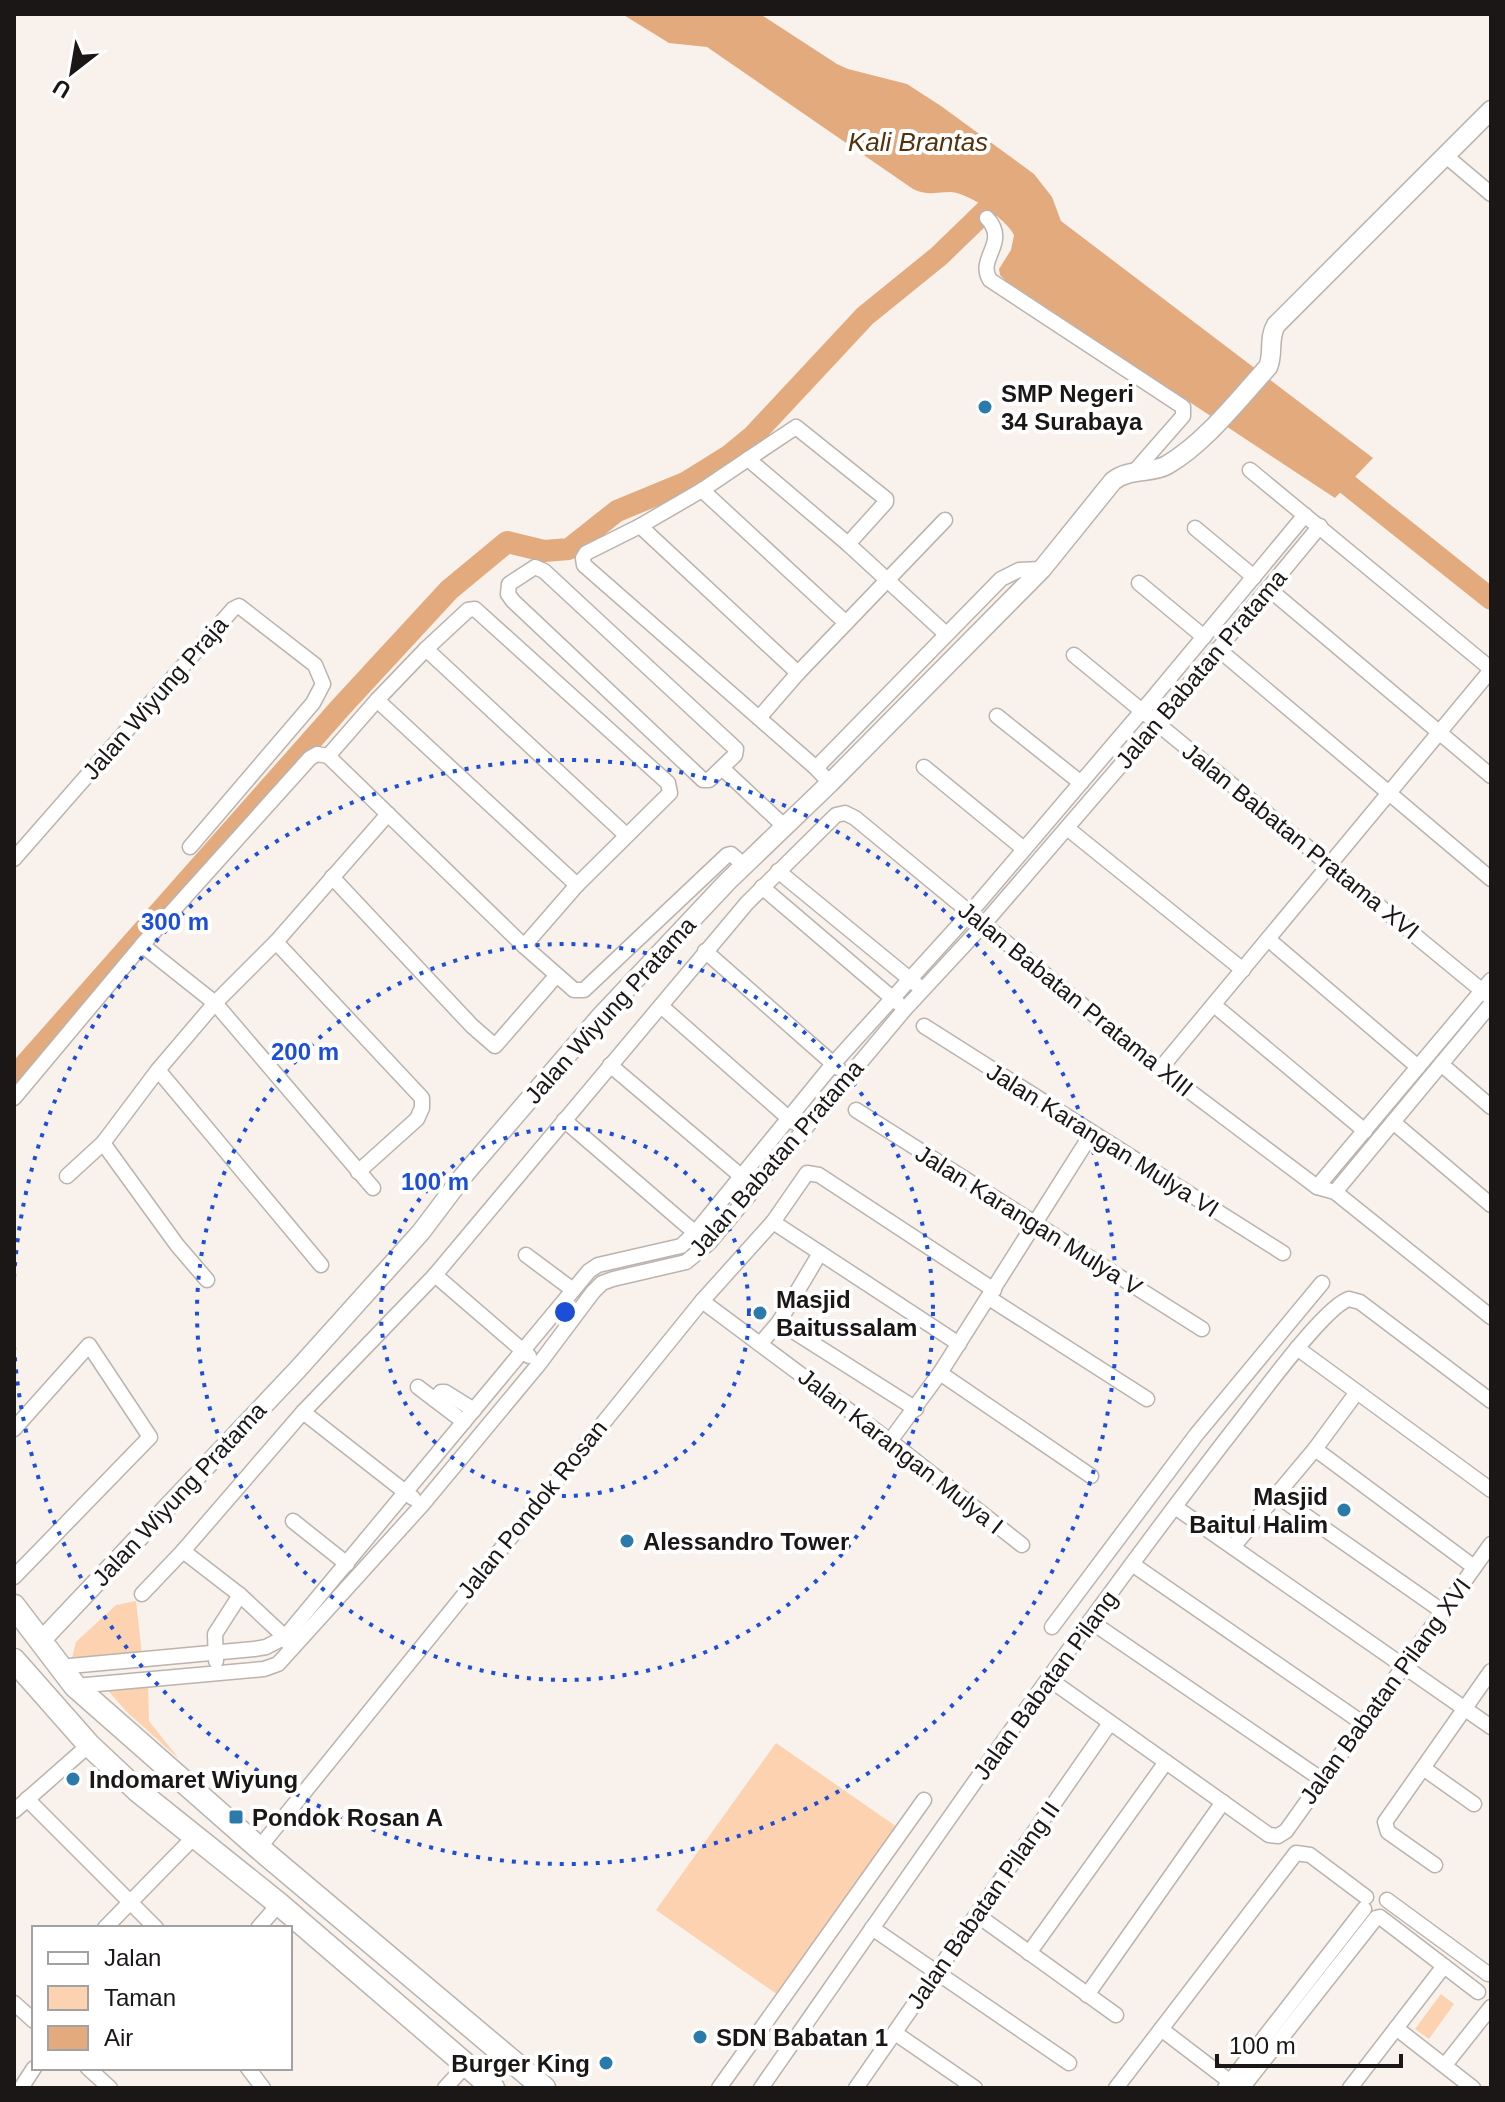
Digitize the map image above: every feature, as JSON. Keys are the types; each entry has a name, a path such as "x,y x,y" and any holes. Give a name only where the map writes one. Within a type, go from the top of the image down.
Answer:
{"main road":[{"path":"14,1606 59,1667 164,1789 196,1835 493,2088"},
{"path":"14,1660 89,1745 259,1848 544,2088"}],"street":[{"path":"1491,110 1446,156 1491,194"},
{"name":"Jalan Wiyung Pratama","path":"40,1642 298,1369 421,1232 485,1151 599,1018 744,865 830,783 1042,569 1113,481 1123,475 1168,464 1215,424 1268,367 1272,332 1276,325 1446,156"},
{"path":"987,218 994,226 996,236 986,268 990,280 1183,407 1183,416 1134,472"},
{"path":"830,783 584,565 583,558 586,553 702,490 796,427 886,499 848,544"},
{"path":"748,459 848,544 946,634"},
{"path":"1160,1069 1491,669 1250,470"},
{"path":"702,490 846,623"},
{"name":"Jalan Babatan Pratama","path":"285,1637 573,1290 598,1265 681,1246 695,1233 833,1064 916,985 969,914 1305,515"},
{"path":"759,718 945,520"},
{"path":"640,526 798,673"},
{"name":"Jalan Babatan Pratama","path":"916,985 983,925 1157,723 1320,526"},
{"path":"1195,528 1254,577"},
{"path":"535,567 544,571 736,749 735,755 722,768 709,780 703,780 513,601 508,594 509,584 535,567"},
{"path":"816,768 1001,579 1019,570 1042,569"},
{"path":"1139,583 1204,637"},
{"path":"1269,589 1491,776"},
{"name":"Jalan Wiyung Praja","path":"14,859 234,607 239,606 315,665 323,684 313,703 190,847"},
{"path":"328,756 426,649 468,610 475,609 668,783 670,793 577,885 524,946"},
{"path":"426,649 626,835"},
{"path":"1218,649 1491,879"},
{"name":"Jalan Babatan Pratama XVI","path":"1074,655 1489,993"},
{"path":"377,700 577,885"},
{"path":"997,716 1081,783"},
{"path":"14,1098 142,945 310,758 317,754 328,756 524,946 574,990 584,990 727,855 731,854 744,865"},
{"path":"924,767 1024,849"},
{"path":"722,768 784,826"},
{"name":"Jalan Babatan Pratama XIII","path":"836,815 845,813 855,818 1160,1069 1317,1187"},
{"path":"67,1176 103,1143 158,1070 215,1003 276,942 388,814"},
{"name":"Jalan Wiyung Pratama","path":"142,1594 303,1412 435,1275 762,887 836,815"},
{"path":"1067,828 1243,970"},
{"path":"778,871 916,985"},
{"path":"332,877 472,1026 495,1046 556,976"},
{"path":"762,887 899,1004"},
{"path":"1268,939 1418,1067"},
{"path":"276,942 422,1098 417,1119 358,1172"},
{"path":"142,945 215,1003 373,1188"},
{"path":"705,951 847,1077"},
{"path":"1335,1192 1441,1064 1489,993"},
{"path":"1489,993 1418,1067 1317,1187 1335,1192 1491,1317"},
{"name":"Jalan Babatan Pratama","path":"75,1686 272,1667 292,1652 422,1505 602,1283 686,1262 709,1243 847,1077 899,1004"},
{"path":"1214,1005 1365,1131"},
{"path":"661,1006 802,1131"},
{"name":"Jalan Karangan Mulya VI","path":"924,1026 1283,1253"},
{"path":"1441,1064 1491,1107"},
{"path":"610,1065 754,1188"},
{"path":"158,1070 321,1265"},
{"name":"Jalan Karangan Mulya V","path":"856,1110 1202,1329"},
{"path":"564,1120 709,1243"},
{"path":"1393,1122 1491,1205"},
{"path":"890,1441 940,1373 1092,1133"},
{"path":"103,1143 177,1245 207,1280"},
{"name":"Jalan Pondok Rosan","path":"259,1848 702,1301 773,1222 807,1173 816,1173 991,1294"},
{"path":"773,1222 959,1344"},
{"path":"761,1343 779,1322 820,1253"},
{"path":"526,1255 573,1290"},
{"path":"435,1275 539,1364"},
{"path":"1052,1627 1206,1442 1322,1283"},
{"path":"991,1294 1147,1399"},
{"name":"Jalan Babatan Pilang","path":"761,2088 1090,1621 1175,1507 1206,1442 1339,1303 1349,1299 1360,1302 1491,1401"},
{"name":"Jalan Karangan Mulya I","path":"702,1301 890,1441 1022,1545"},
{"name":"Jalan Karangan Mulya I","path":"779,1322 916,1409"},
{"path":"14,1429 89,1345 150,1437 14,1577"},
{"path":"1297,1348 1491,1490"},
{"path":"940,1373 1091,1476"},
{"path":"418,1387 435,1400 469,1416"},
{"path":"1233,1547 1315,1449 1357,1392"},
{"path":"303,1412 422,1505"},
{"path":"1315,1449 1474,1567"},
{"path":"1276,1495 1442,1611"},
{"path":"1175,1507 1491,1727"},
{"path":"293,1521 347,1564"},
{"name":"Jalan Babatan Pilang XVI","path":"1223,1802 1269,1835 1278,1836 1286,1831 1491,1544"},
{"path":"183,1551 240,1595 285,1637 292,1652"},
{"path":"1132,1564 1361,1722"},
{"path":"218,1673 215,1634 240,1595"},
{"path":"1090,1621 1321,1779"},
{"path":"59,1667 215,1654 266,1647 285,1637"},
{"path":"1435,1865 1392,1835 1385,1826 1388,1815 1491,1671"},
{"path":"1049,1679 1223,1802 1087,1995"},
{"name":"Jalan Babatan Pilang II","path":"857,2088 1110,1723"},
{"path":"14,1811 89,1745"},
{"path":"1029,1953 1166,1762"},
{"path":"1423,1768 1474,1804"},
{"path":"27,1799 154,1926"},
{"path":"719,2088 924,1800"},
{"path":"107,1926 196,1835"},
{"path":"1116,2088 1296,1853 1310,1855 1371,1910 1478,1992 1483,2001 1491,2006 1445,2065"},
{"path":"1161,2029 1234,2086 1371,1910 1377,1893 1490,1974 1481,1979 1478,1992"},
{"path":"1371,1910 1387,1910 1387,1900"},
{"path":"260,1926 279,1904"},
{"path":"977,1915 1116,2015"},
{"path":"872,1928 1069,2063"},
{"path":"1354,2087 1444,1966"},
{"path":"1396,2028 1473,2088"},
{"path":"895,2033 975,2088"},
{"path":"445,2088 466,2065"},
{"path":"21,2088 33,2070"},
{"path":"250,2070 263,2088"}],"green space":[{"path":"136,1601 142,1656 71,1662 76,1642 116,1605"},
{"path":"148,1684 149,1721 179,1759 126,1711 104,1686"},
{"path":"776,1743 897,1827 781,1997 656,1910"},
{"path":"1441,1994 1454,2004 1429,2039 1415,2029"}],"water":[{"name":"Kali Brantas","path":"622,14 760,14 837,64 907,84 1034,174 1052,197 1061,221 1373,458 1335,498 1006,281 999,269 1011,250 1014,235 986,208 959,193 927,193 913,189 707,47 669,43"}],"waterway":[{"path":"14,1077 341,707 449,590 507,542 544,551 569,549 617,511 685,483 730,455 753,436 865,316 939,256 1001,196"},
{"name":"Kali Brantas","path":"1323,465 1491,599"}],"place":[{"name":"SMP Negeri 34 Surabaya","path":"985,407"},
{"name":"Masjid Baitussalam","path":"760,1313"},
{"name":"Masjid Baitul Halim","path":"1344,1510"},
{"name":"Alessandro Tower","path":"627,1541"},
{"name":"Indomaret Wiyung","path":"73,1779"},
{"name":"Pondok Rosan A","path":"236,1817"},
{"name":"SDN Babatan 1","path":"700,2037"},
{"name":"Burger King","path":"606,2063"}]}
